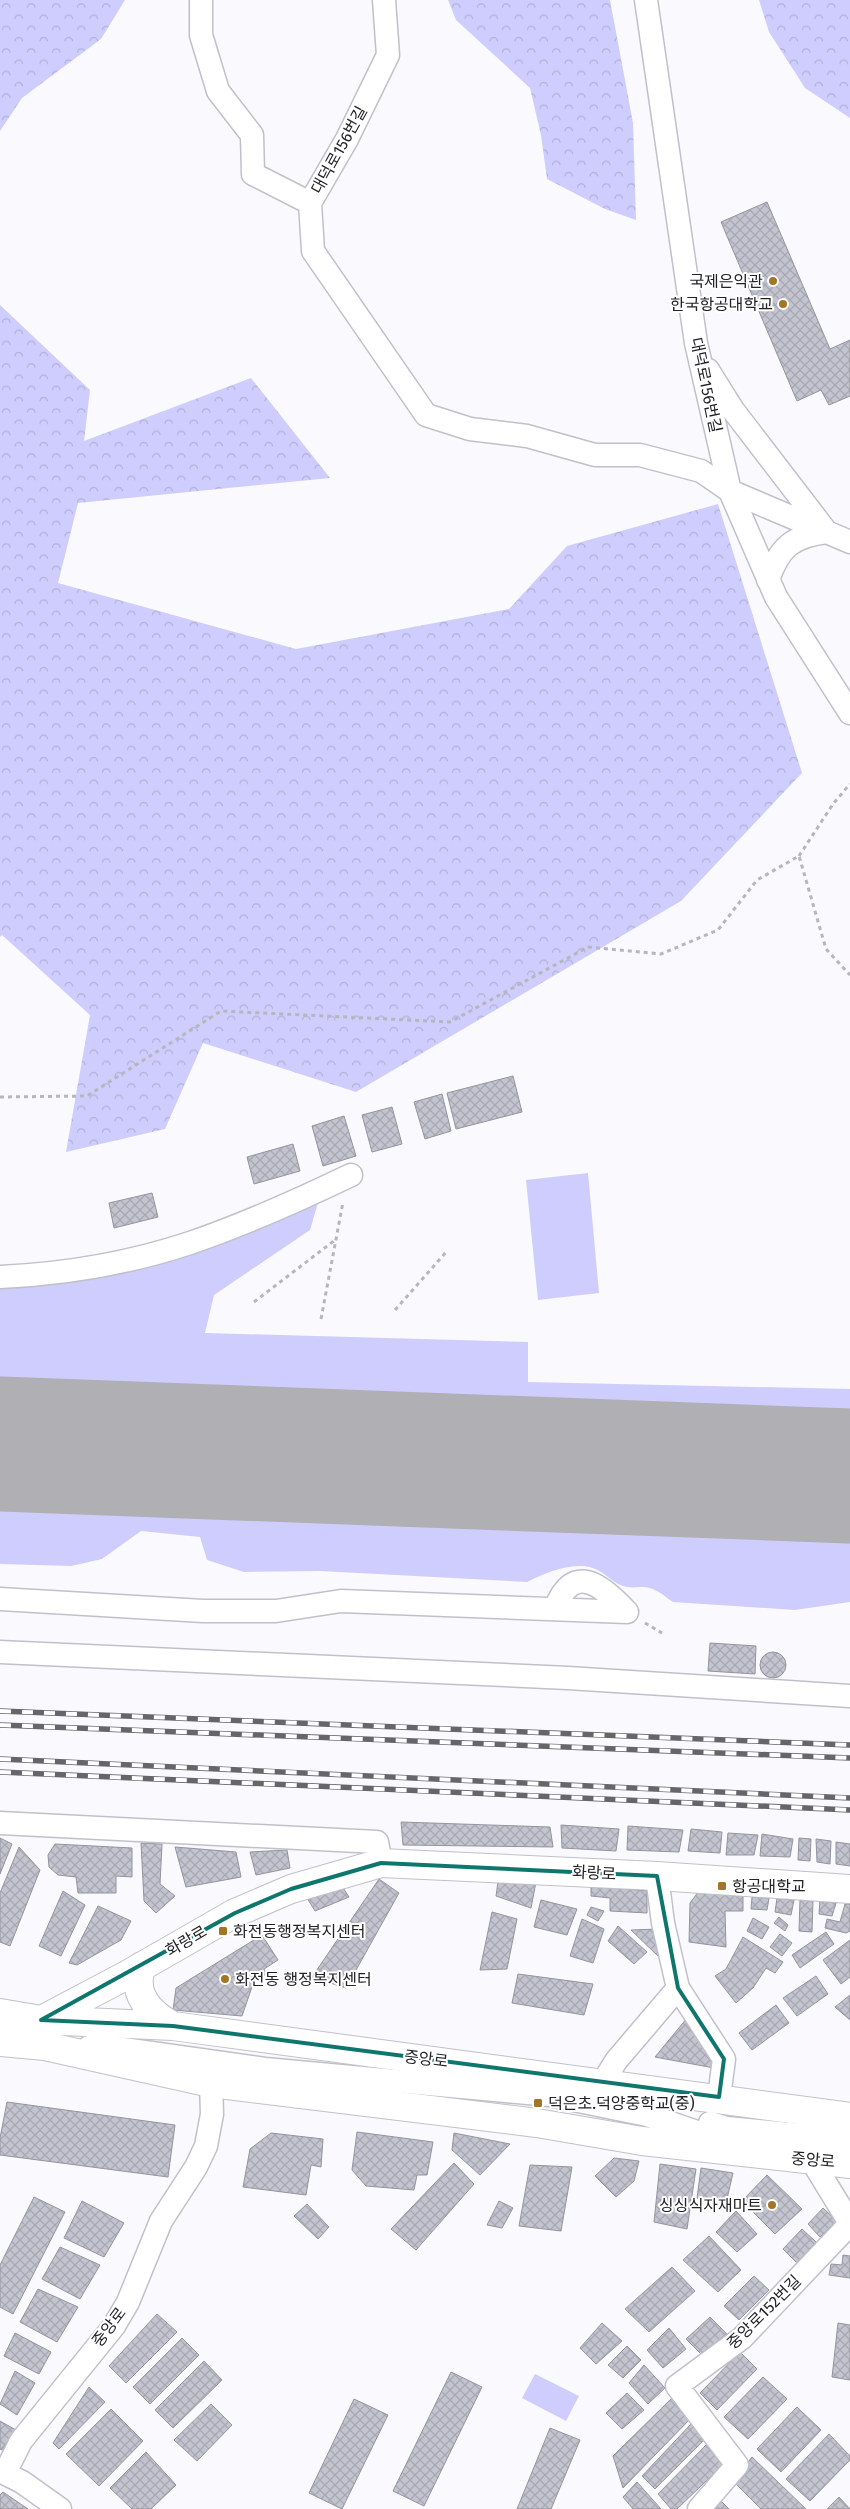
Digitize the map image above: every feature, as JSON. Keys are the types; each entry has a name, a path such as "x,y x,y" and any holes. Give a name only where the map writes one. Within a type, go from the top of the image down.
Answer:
{"main road":[{"name":"화랑로","path":"43,2033 142,1966 243,1909 291,1889 381,1863 658,1876 850,1890"},
{"path":"142,1966 138,1980 141,1994 150,2010 173,2026"},
{"name":"중앙로","path":"0,2013 43,2033 211,2083 537,2123 642,2142 850,2164"},
{"name":"중앙로","path":"0,2042 43,2033 173,2026 719,2097 850,2116"}],"street":[{"name":"대덕로156번길","path":"201,0 201,34 218,91 252,135 253,174 310,203 347,139 388,55 384,0"},
{"name":"대덕로156번길","path":"646,0 698,355 730,491 776,597 850,713"},
{"path":"310,203 313,251 426,415 470,429 527,436 595,455 640,455 701,471 730,491 850,542"},
{"path":"698,355 733,410 827,532"},
{"path":"768,580 775,559 790,543 807,534 827,532"},
{"path":"0,1277 36,1274 131,1259 190,1243 349,1176"},
{"path":"0,1599 203,1610 276,1611 341,1601 555,1609"},
{"path":"0,1652 480,1674 850,1696"},
{"path":"0,1824 377,1842 381,1863"},
{"path":"658,1876 663,1924 678,1988 724,2060 719,2097"},
{"path":"603,2082 616,2060 678,1988"},
{"path":"43,2033 109,2047 264,2069 549,2095 647,2115 769,2156"},
{"path":"535,2074 727,2128 850,2140"},
{"name":"중앙로","path":"2,2472 20,2441 114,2326 128,2302 161,2221 196,2167 206,2146 212,2114 211,2083"},
{"name":"중앙로152번길","path":"699,2509 738,2465 677,2386 742,2338 850,2224 812,2161"},
{"path":"2,2472 22,2482 60,2509"}],"path":[{"path":"0,1097 87,1096 221,1011 450,1022 588,947 661,954 718,930 757,880 799,856 833,804 850,784"},
{"path":"799,856 826,949 850,975"},
{"path":"321,1319 349,1176"},
{"path":"254,1302 336,1240"},
{"path":"395,1310 448,1250"}],"highlighted area":[{"path":"381,1863 657,1876 678,1988 724,2059 719,2097 173,2026 41,2020 235,1913 291,1889"}],"green space":[{"path":"0,0 125,0 101,39 22,98 0,131"},
{"path":"448,0 610,0 633,123 636,220 605,209 547,179 541,135 530,88 456,20"},
{"path":"759,0 850,0 850,118 805,88 769,32"},
{"path":"0,305 90,390 84,441 251,378 330,478 78,503 58,583 296,649 509,609 567,546 718,504 802,773 681,901 356,1092 203,1043 165,1129 66,1152 90,1015 2,935 0,937"},
{"path":"588,1173 599,1293 538,1300 526,1180"},
{"path":"320,1196 310,1230 214,1295 205,1333 528,1342 528,1382 850,1389 850,1443 0,1409 0,1287"},
{"path":"0,1468 850,1500 850,1602 795,1610 673,1602 651,1588 623,1586 601,1572 583,1566 564,1568 527,1582 320,1571 244,1572 207,1560 200,1537 141,1531 102,1559 71,1566 0,1564"},
{"path":"535,2374 579,2396 566,2421 522,2398"}],"building":[{"name":"국제은익관","path":"767,202 830,349 850,340 850,396 829,405 821,390 797,401 721,222"},
{"path":"513,1076 522,1112 456,1129 447,1093"},
{"path":"442,1094 451,1131 425,1139 414,1102"},
{"path":"392,1107 402,1144 372,1152 362,1115"},
{"path":"344,1116 356,1156 323,1166 312,1126"},
{"path":"293,1144 300,1171 254,1184 247,1157"},
{"path":"152,1193 158,1217 114,1228 109,1203"},
{"path":"710,1643 756,1646 755,1674 708,1671"},
{"path":"773,1652 782,1656 786,1665 782,1674 773,1678 764,1674 760,1665 764,1656"},
{"path":"401,1822 550,1827 553,1847 403,1845"},
{"path":"561,1825 619,1829 616,1851 562,1848"},
{"path":"628,1826 683,1830 679,1852 627,1850"},
{"path":"691,1829 722,1832 720,1853 688,1851"},
{"path":"728,1833 758,1835 754,1855 726,1855"},
{"path":"762,1834 793,1839 790,1857 760,1856"},
{"path":"0,1838 12,1844 0,1874"},
{"path":"799,1838 811,1839 810,1861 798,1860"},
{"path":"816,1839 831,1841 830,1864 817,1862"},
{"path":"836,1842 850,1844 850,1866 836,1864"},
{"path":"141,1843 162,1844 160,1884 175,1896 156,1913 144,1901"},
{"path":"55,1844 132,1848 132,1877 116,1876 116,1893 78,1893 76,1877 58,1875 49,1867 48,1855"},
{"path":"19,1847 40,1870 10,1946 0,1942 0,1893"},
{"path":"175,1847 236,1852 241,1877 186,1887"},
{"path":"287,1850 290,1868 256,1875 250,1852"},
{"path":"379,1879 399,1893 346,1988 312,1977"},
{"path":"498,1882 536,1882 531,1908 496,1896"},
{"path":"340,1883 349,1897 315,1911 307,1898"},
{"path":"591,1885 647,1891 647,1913 610,1911 610,1898 591,1896"},
{"path":"63,1891 85,1905 61,1956 39,1946"},
{"path":"699,1891 743,1892 743,1911 725,1911 726,1947 689,1942 690,1903"},
{"path":"752,1897 769,1898 767,1910 751,1909"},
{"path":"777,1898 794,1900 791,1915 775,1912"},
{"path":"800,1899 813,1900 812,1932 799,1931"},
{"path":"820,1899 836,1903 832,1916 819,1914"},
{"path":"541,1900 577,1909 567,1935 534,1927"},
{"path":"845,1904 850,1904 850,1931 846,1933 825,1928 827,1919 840,1922"},
{"path":"98,1906 131,1921 121,1940 77,1965 69,1963"},
{"path":"591,1907 604,1911 598,1921 587,1915"},
{"path":"492,1912 517,1919 507,1969 480,1970"},
{"path":"779,1917 788,1925 785,1931 774,1923"},
{"path":"753,1918 769,1927 762,1939 747,1931"},
{"path":"582,1919 604,1929 593,1963 570,1956"},
{"path":"618,1926 647,1952 634,1964 608,1941"},
{"path":"658,1929 665,1955 659,1957 631,1930"},
{"path":"826,1932 834,1944 800,1968 792,1955"},
{"path":"780,1934 792,1943 782,1956 770,1947"},
{"name":"화전동 행정복지센터","path":"262,1935 278,1960 264,1969 266,1974 253,1984 242,2016 173,2010 176,1988"},
{"path":"743,1937 783,1962 775,1973 766,1968 753,1988 736,2003 715,1976 726,1969"},
{"path":"850,1940 850,1977 841,1984 823,1960"},
{"path":"518,1974 593,1984 584,2015 512,2003"},
{"path":"816,1976 828,1994 797,2016 783,1998"},
{"path":"850,1995 850,2020 835,2007"},
{"path":"776,2005 789,2023 752,2050 739,2033"},
{"path":"687,2018 715,2061 714,2068 655,2057"},
{"path":"7,2102 175,2125 168,2177 0,2155 0,2138"},
{"path":"357,2132 433,2142 427,2175 417,2175 414,2190 366,2186 352,2170"},
{"path":"271,2133 323,2139 321,2167 311,2165 306,2195 243,2187 250,2149"},
{"path":"454,2133 510,2144 480,2175 452,2150"},
{"path":"614,2158 639,2161 634,2181 616,2197 595,2176"},
{"path":"454,2163 474,2184 416,2250 391,2229"},
{"path":"660,2164 696,2169 687,2229 654,2222"},
{"path":"530,2165 572,2167 561,2231 519,2226"},
{"path":"701,2168 733,2173 726,2203 697,2198"},
{"name":"싱싱식자재마트","path":"767,2175 802,2209 775,2234 742,2201"},
{"path":"34,2197 65,2212 13,2314 0,2307 0,2265"},
{"path":"82,2201 124,2223 104,2257 64,2238"},
{"path":"499,2201 513,2208 502,2228 487,2225"},
{"path":"307,2204 329,2227 318,2239 294,2216"},
{"path":"823,2208 837,2221 820,2237 808,2224"},
{"path":"736,2211 757,2234 737,2252 716,2232"},
{"path":"802,2229 816,2242 797,2263 783,2249"},
{"path":"709,2236 741,2270 718,2292 683,2260"},
{"path":"60,2247 100,2265 80,2299 42,2279"},
{"path":"843,2255 850,2256 850,2278 829,2275 831,2264 842,2265"},
{"path":"672,2267 695,2291 649,2332 625,2309"},
{"path":"754,2276 769,2290 739,2320 724,2306"},
{"path":"38,2289 78,2307 57,2342 20,2322"},
{"path":"157,2314 177,2332 126,2383 109,2366"},
{"path":"710,2317 727,2334 701,2354 686,2339"},
{"path":"602,2323 622,2341 596,2364 580,2348"},
{"path":"838,2323 850,2325 850,2380 832,2377"},
{"path":"669,2328 686,2349 663,2368 647,2350"},
{"path":"15,2333 51,2352 39,2374 4,2356"},
{"path":"182,2338 199,2355 150,2404 133,2387"},
{"path":"627,2346 641,2360 623,2378 608,2365"},
{"path":"740,2352 757,2369 717,2410 700,2393"},
{"path":"204,2361 222,2380 173,2428 155,2410"},
{"path":"644,2365 665,2388 648,2404 629,2383"},
{"path":"15,2371 35,2383 17,2415 0,2404"},
{"path":"451,2372 482,2387 424,2506 393,2491"},
{"path":"763,2377 787,2399 748,2439 724,2417"},
{"path":"89,2387 105,2402 59,2449 53,2443"},
{"path":"627,2393 644,2410 622,2429 606,2413"},
{"path":"673,2397 691,2418 623,2488 613,2456"},
{"path":"354,2399 388,2415 342,2509 309,2493"},
{"path":"211,2404 232,2425 197,2461 174,2440"},
{"path":"797,2407 821,2430 781,2472 757,2449"},
{"path":"111,2409 143,2441 99,2486 66,2454"},
{"path":"0,2421 16,2430 2,2450 0,2449"},
{"path":"692,2423 706,2438 655,2489 642,2476"},
{"path":"550,2428 580,2440 551,2509 517,2509"},
{"path":"829,2434 850,2456 850,2460 810,2501 786,2479"},
{"path":"709,2442 726,2462 677,2509 671,2509 658,2494"},
{"path":"146,2452 176,2485 151,2509 132,2509 110,2488"},
{"path":"752,2457 806,2509 761,2509 733,2481"},
{"path":"637,2482 661,2509 633,2509 623,2497"},
{"path":"3,2492 28,2509 0,2509 0,2495"},
{"path":"839,2497 850,2509 827,2509"},
{"path":"719,2499 729,2509 710,2509"}],"runway":[{"path":"0,1444 850,1476"}],"railway":[{"path":"0,1711 850,1745"},
{"path":"0,1725 850,1758"},
{"path":"0,1759 850,1798"},
{"path":"0,1772 850,1810"}],"place":[{"name":"국제은익관","path":"773,281"},
{"name":"한국항공대학교","path":"783,304"},
{"name":"항공대학교","path":"722,1886"},
{"name":"화전동행정복지센터","path":"223,1931"},
{"name":"화전동 행정복지센터","path":"225,1979"},
{"name":"덕은초.덕양중학교(중)","path":"538,2103"},
{"name":"싱싱식자재마트","path":"772,2205"}]}
